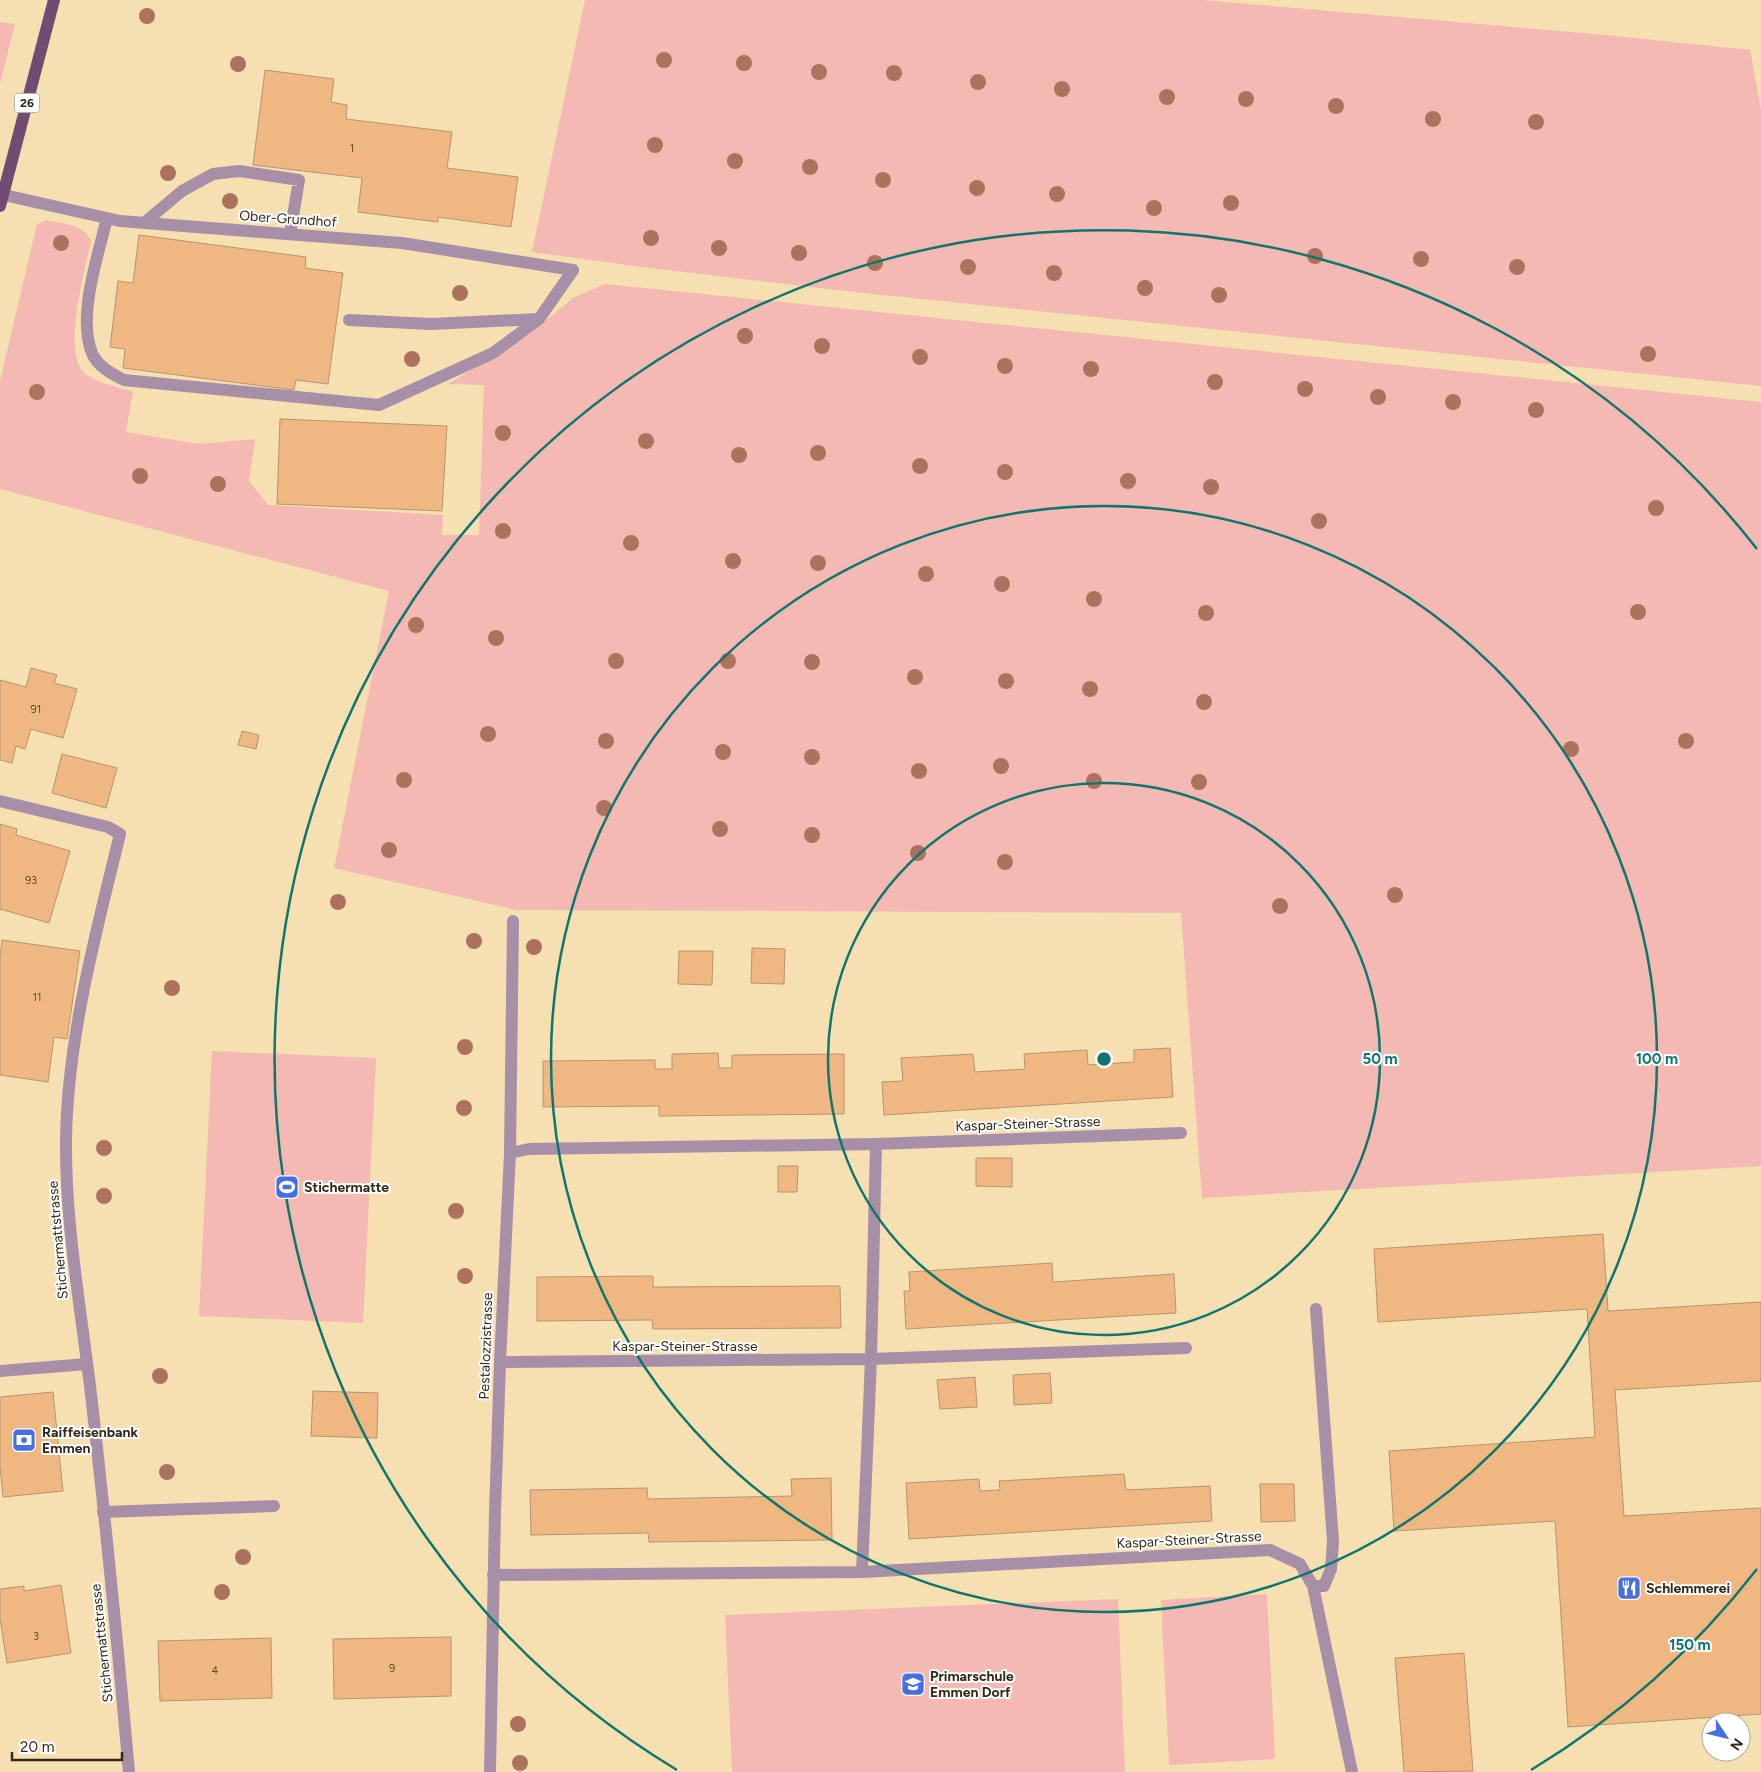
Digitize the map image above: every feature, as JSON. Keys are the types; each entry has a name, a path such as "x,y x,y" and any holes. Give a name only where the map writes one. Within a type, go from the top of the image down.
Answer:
{"main road":[{"name":"26","path":"1,197 54,0"}],"street":[{"path":"144,223 182,192 213,174 239,171 298,180 290,234"},
{"name":"Ober-Grundhof","path":"1,197 106,218 144,223 402,242 573,270 539,319"},
{"path":"106,218 88,298 87,333 92,355 106,370 124,380 379,404 493,353 539,319"},
{"path":"349,320 430,324 539,319"},
{"name":"Stichermattstrasse","path":"0,801 108,827 120,834 90,958 72,1068 66,1137 68,1212 87,1364 130,1772"},
{"name":"Pestalozzistrasse","path":"490,1772 493,1575 500,1362 510,1153 513,921"},
{"name":"Kaspar-Steiner-Strasse","path":"510,1153 538,1149 876,1144 1181,1133"},
{"path":"862,1572 876,1144"},
{"path":"1313,1586 1324,1586 1331,1569 1333,1540 1316,1309"},
{"name":"Kaspar-Steiner-Strasse","path":"500,1362 870,1359 1186,1348"},
{"path":"0,1372 87,1364"},
{"path":"103,1512 274,1506"},
{"name":"Kaspar-Steiner-Strasse","path":"493,1575 862,1572 1270,1550 1300,1564 1313,1586 1352,1772"}],"shaded area":[{"path":"585,0 1203,0 1606,35 1750,50 1761,109 1761,386 845,291 532,252"},
{"path":"0,22 15,24 0,84"},
{"path":"46,220 72,225 88,235 91,241 77,308 75,346 77,361 83,372 87,375 133,392 126,432 199,444 255,439 249,481 268,505 443,515 442,535 479,535 484,385 448,384 529,334 573,298 605,284 1761,402 1761,1166 1202,1198 1181,913 516,910 334,868 389,591 0,489 0,381 37,224"},
{"name":"Stichermatte","path":"212,1051 376,1058 363,1323 199,1316"},
{"path":"1267,1594 1275,1759 1169,1765 1161,1600"},
{"path":"1118,1599 1125,1772 732,1772 725,1615"}],"building":[{"path":"265,70 334,79 331,102 347,105 346,119 452,132 447,168 518,177 511,227 438,217 438,222 358,212 362,178 253,165"},
{"path":"139,235 306,257 305,268 343,273 328,384 296,380 294,390 123,368 125,349 110,347 118,281 133,283"},
{"path":"280,419 447,426 442,511 277,504"},
{"path":"31,668 57,675 54,683 77,689 63,738 31,729 25,749 16,746 12,763 0,760 0,680 26,687"},
{"path":"242,731 259,735 256,749 238,745"},
{"path":"62,754 117,768 106,808 52,793"},
{"path":"0,824 17,829 16,835 70,851 49,923 0,909"},
{"path":"2,940 80,951 67,1039 54,1037 48,1082 0,1075 0,957"},
{"path":"752,948 785,949 784,984 751,983"},
{"path":"679,951 713,951 712,985 678,984"},
{"path":"1170,1048 1173,1097 884,1115 882,1082 903,1081 901,1058 973,1054 975,1072 1025,1069 1024,1054 1087,1050 1088,1065 1134,1062 1134,1050"},
{"path":"718,1053 719,1068 732,1068 732,1055 844,1054 844,1114 659,1116 659,1106 543,1107 543,1061 655,1060 655,1069 672,1069 672,1054"},
{"path":"976,1158 1012,1158 1012,1187 976,1186"},
{"path":"778,1166 798,1166 797,1192 778,1192"},
{"path":"1603,1234 1608,1311 1761,1302 1761,1381 1615,1390 1624,1516 1761,1508 1761,1714 1751,1715 1751,1712 1701,1712 1701,1718 1568,1727 1555,1521 1394,1531 1389,1451 1595,1437 1587,1309 1378,1322 1374,1249"},
{"path":"1052,1263 1053,1282 1174,1274 1176,1313 906,1329 904,1291 910,1291 909,1272"},
{"path":"653,1276 653,1287 840,1286 841,1328 653,1329 652,1320 537,1321 537,1277"},
{"path":"1050,1373 1052,1403 1014,1405 1013,1375"},
{"path":"975,1377 977,1407 940,1409 937,1380"},
{"path":"313,1391 378,1393 377,1438 311,1436"},
{"path":"53,1392 63,1491 3,1497 0,1467 0,1397"},
{"path":"1124,1474 1126,1490 1210,1486 1212,1521 909,1539 906,1483 979,1479 980,1491 1000,1490 999,1481"},
{"path":"831,1478 832,1540 649,1542 648,1533 531,1535 530,1490 647,1488 648,1499 792,1496 791,1479"},
{"path":"1260,1484 1294,1484 1295,1521 1261,1522"},
{"path":"61,1585 71,1653 7,1663 0,1619 0,1589 24,1586 24,1591"},
{"path":"451,1637 451,1696 334,1699 333,1639"},
{"path":"271,1638 272,1698 160,1701 158,1641"},
{"path":"1464,1653 1473,1771 1404,1772 1395,1658"}],"place":[{"name":"Stichermatte","path":"287,1187"},
{"name":"Raiffeisenbank Emmen","path":"24,1440"},
{"name":"Schlemmerei","path":"1629,1588"},
{"name":"Primarschule Emmen Dorf","path":"913,1684"}]}
